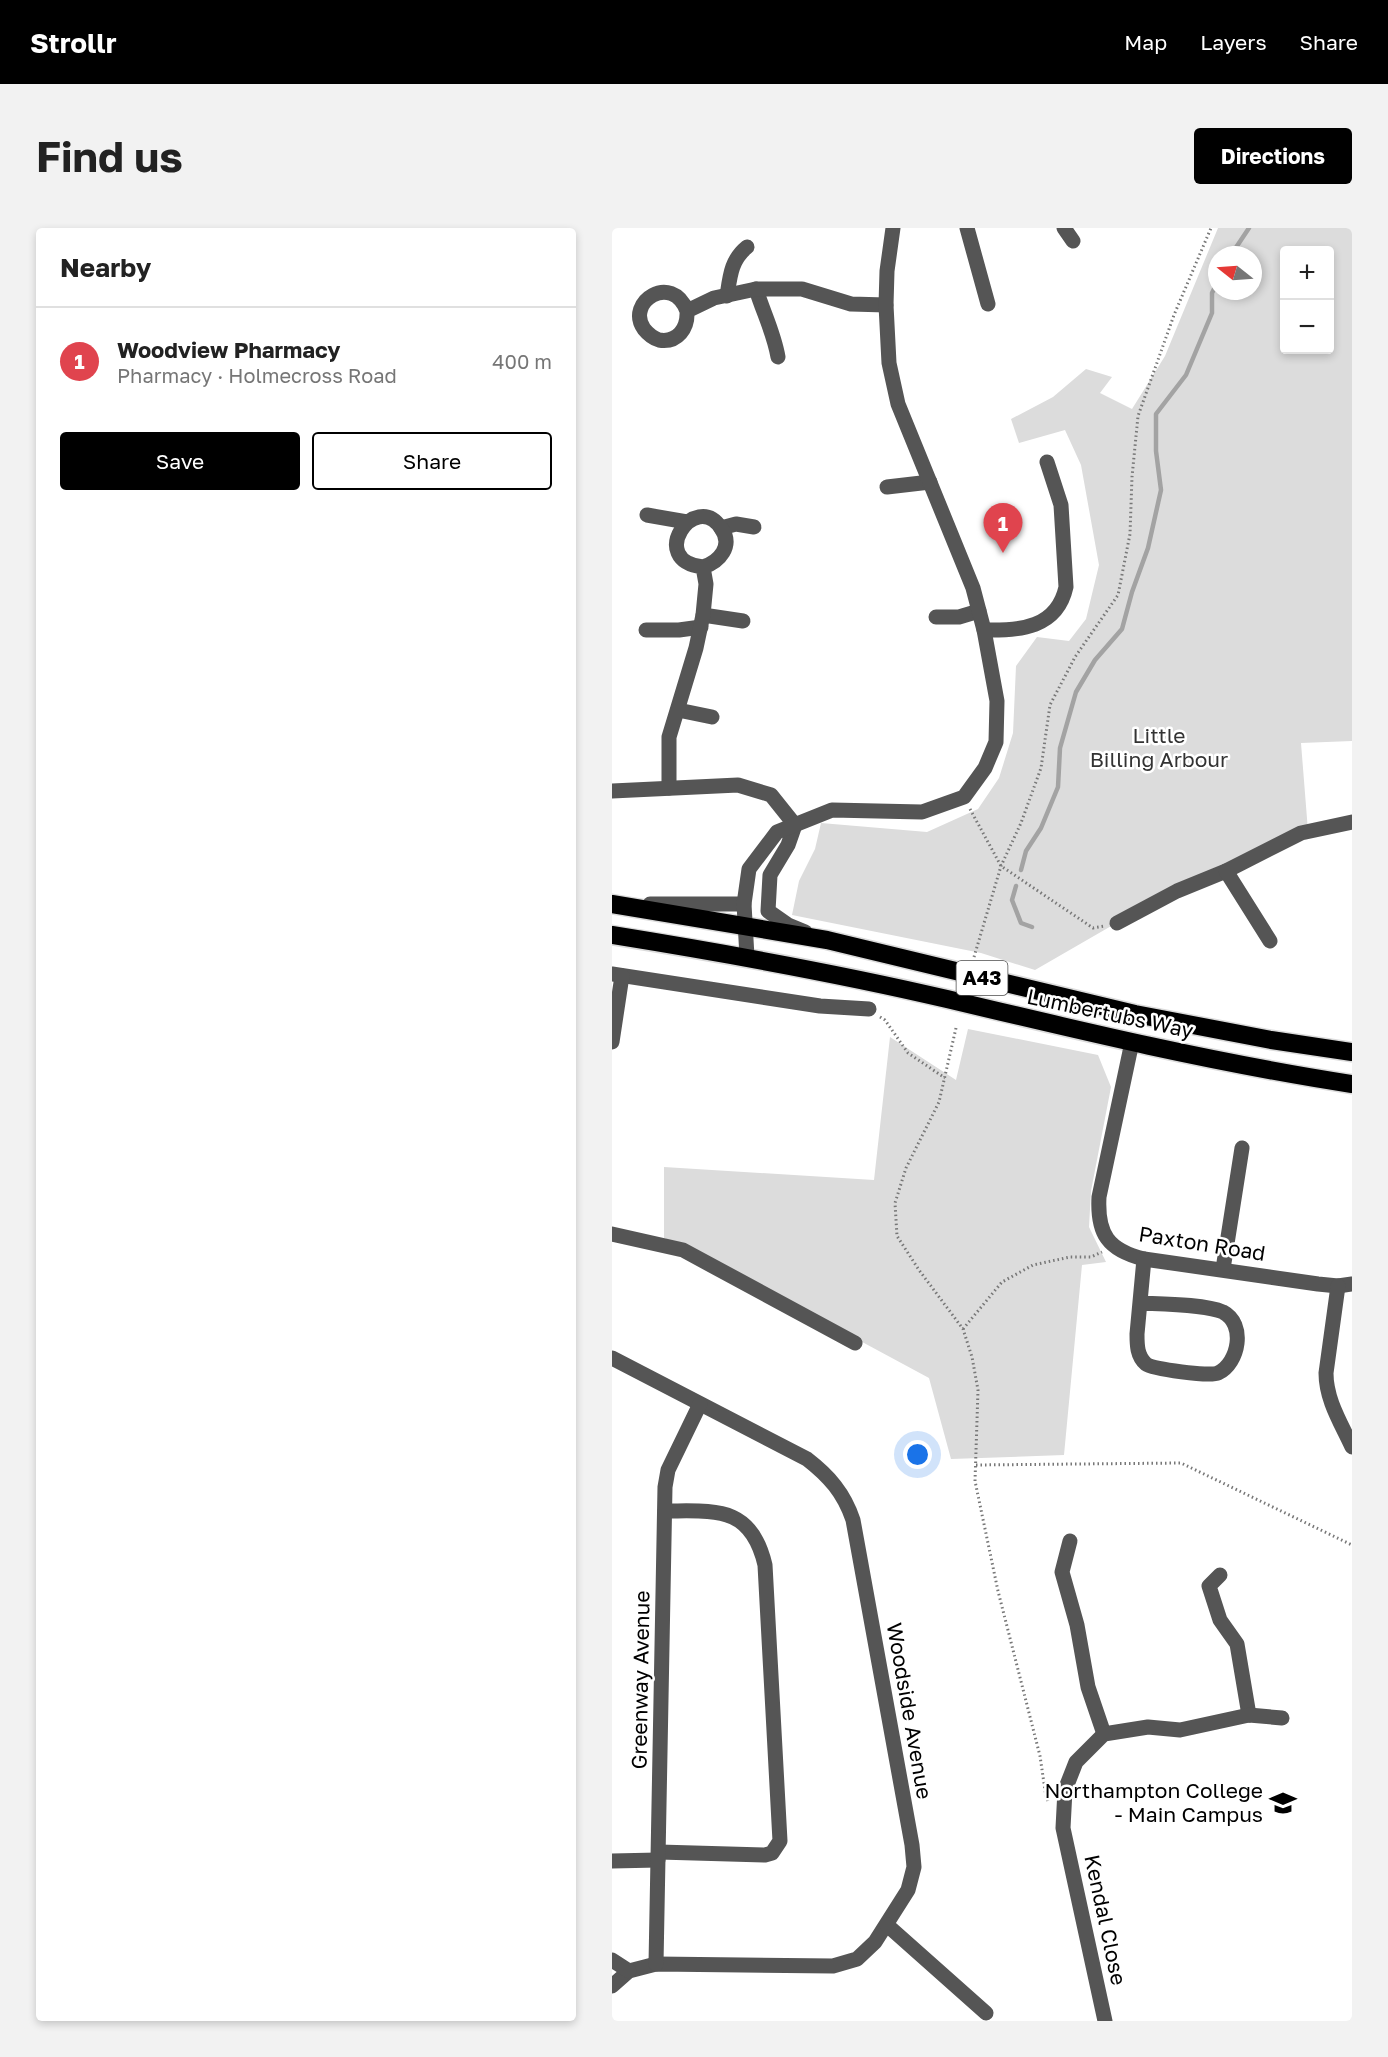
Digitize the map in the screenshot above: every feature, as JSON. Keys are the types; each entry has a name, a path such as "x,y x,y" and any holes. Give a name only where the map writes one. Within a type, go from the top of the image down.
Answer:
{"highway":[{"name":"Lumbertubs Way","path":"615,904 828,940 1136,1014 1352,1053"},
{"name":"Lumbertubs Way","path":"612,935 747,957 936,996 1036,1022 1280,1073 1352,1084"}],"street":[{"path":"747,957 744,904 749,869 777,832 832,810 922,812 964,797 984,768 996,742 998,701 973,588 898,404 889,363 886,304 887,271 893,228"},
{"path":"967,228 988,304"},
{"path":"727,296 734,261 738,254 747,247"},
{"path":"687,311 714,298 756,289 802,289 850,304 886,304"},
{"path":"756,289 765,317 773,332 778,357"},
{"path":"984,630 1000,630 1044,622 1055,613 1064,599 1066,587 1060,505 1047,462"},
{"path":"887,487 930,482"},
{"path":"647,515 687,522"},
{"path":"694,518 708,518 721,528 725,536 724,551 713,564 703,567 686,562 680,556 676,545 681,528 687,522 694,518"},
{"path":"721,528 736,524 754,526"},
{"path":"669,788 669,737 702,621 706,584 703,567"},
{"path":"936,617 959,617 979,611"},
{"path":"646,630 679,630 702,621 743,621"},
{"path":"678,710 712,717"},
{"path":"612,790 738,785 771,795 795,825"},
{"path":"1117,923 1177,891 1226,871 1301,833 1352,822"},
{"path":"795,825 788,845 770,875 768,911 788,925 828,940"},
{"path":"1226,871 1270,941"},
{"name":"Lumbertubs Way","path":"615,904 744,904"},
{"path":"612,1042 617,975 820,1006 869,1009"},
{"name":"Paxton Road","path":"1132,1042 1100,1197 1098,1212 1105,1236 1115,1247 1131,1256 1144,1259 1345,1285"},
{"path":"1223,1269 1242,1148"},
{"path":"612,1234 683,1250 855,1343"},
{"path":"1140,1303 1206,1308 1224,1313 1231,1318 1237,1332 1231,1362 1226,1368 1212,1375 1154,1368 1148,1365 1138,1352 1137,1343 1140,1303 1144,1259"},
{"path":"1345,1285 1326,1385 1329,1397 1352,1446"},
{"name":"Woodside Avenue","path":"612,1358 807,1459 828,1476 843,1495 849,1507 855,1532 914,1857 912,1878 887,1925 867,1952 857,1959 833,1966 656,1964 629,1971 612,1986"},
{"name":"Greenway Avenue","path":"656,1964 665,1486 668,1470 700,1404"},
{"path":"612,1861 658,1856 765,1855 772,1853 780,1841 765,1565 762,1552 757,1539 749,1529 731,1516 708,1511 665,1510"},
{"path":"1070,1541 1062,1572 1077,1625 1088,1687 1104,1734 1148,1727 1180,1730 1249,1715 1282,1718"},
{"path":"1220,1575 1209,1587 1220,1620 1237,1644 1249,1715"},
{"name":"Kendal Close","path":"1104,1734 1076,1762 1065,1790 1064,1828 1105,2021"},
{"path":"887,1925 986,2013"},
{"path":"612,1960 629,1971"}],"path":[{"path":"974,957 1001,866 1021,823 1041,768 1050,705 1075,657 1118,595 1130,534 1132,477 1138,416 1174,315 1211,228"},
{"path":"964,797 1001,866 1092,928 1117,923"},
{"path":"869,1009 885,1020 909,1053 945,1078"},
{"path":"956,1028 939,1102 906,1168 895,1203 897,1236 963,1329 972,1357 978,1390 975,1481 998,1591 1040,1756 1046,1797 1064,1828"},
{"path":"963,1329 1002,1282 1033,1265 1070,1257 1091,1257 1115,1247"},
{"path":"976,1465 1181,1463 1352,1545"}],"green space":[{"name":"Little Billing Arbour","path":"1218,228 1352,228 1352,741 1301,743 1308,831 1158,899 1035,970 981,953 792,915 799,881 815,849 821,823 927,832 978,809 999,778 1013,733 1016,666 1037,637 1069,641 1086,619 1099,565 1081,465 1065,430 1019,443 1011,419 1053,397 1086,369 1112,377 1100,393 1132,409 1165,356 1208,252 1208,300 1262,300 1262,246 1211,246"},
{"path":"968,1029 1098,1055 1111,1087 1091,1191 1089,1227 1106,1262 1082,1265 1064,1455 951,1459 929,1378 684,1246 664,1238 664,1167 874,1180 890,1037 956,1080"}],"waterway":[{"path":"1237,246 1249,228"},
{"path":"1021,870 1026,851 1041,828 1058,787 1060,748 1076,692 1095,660 1122,629 1148,548 1161,490 1156,451 1156,414 1186,375 1212,313 1212,300"},
{"path":"1016,886 1012,900 1021,923 1032,927"}],"place":[{"name":"Woodview Pharmacy","path":"1003,553"},
{"name":"Northampton College - Main Campus","path":"1283,1803"}]}
